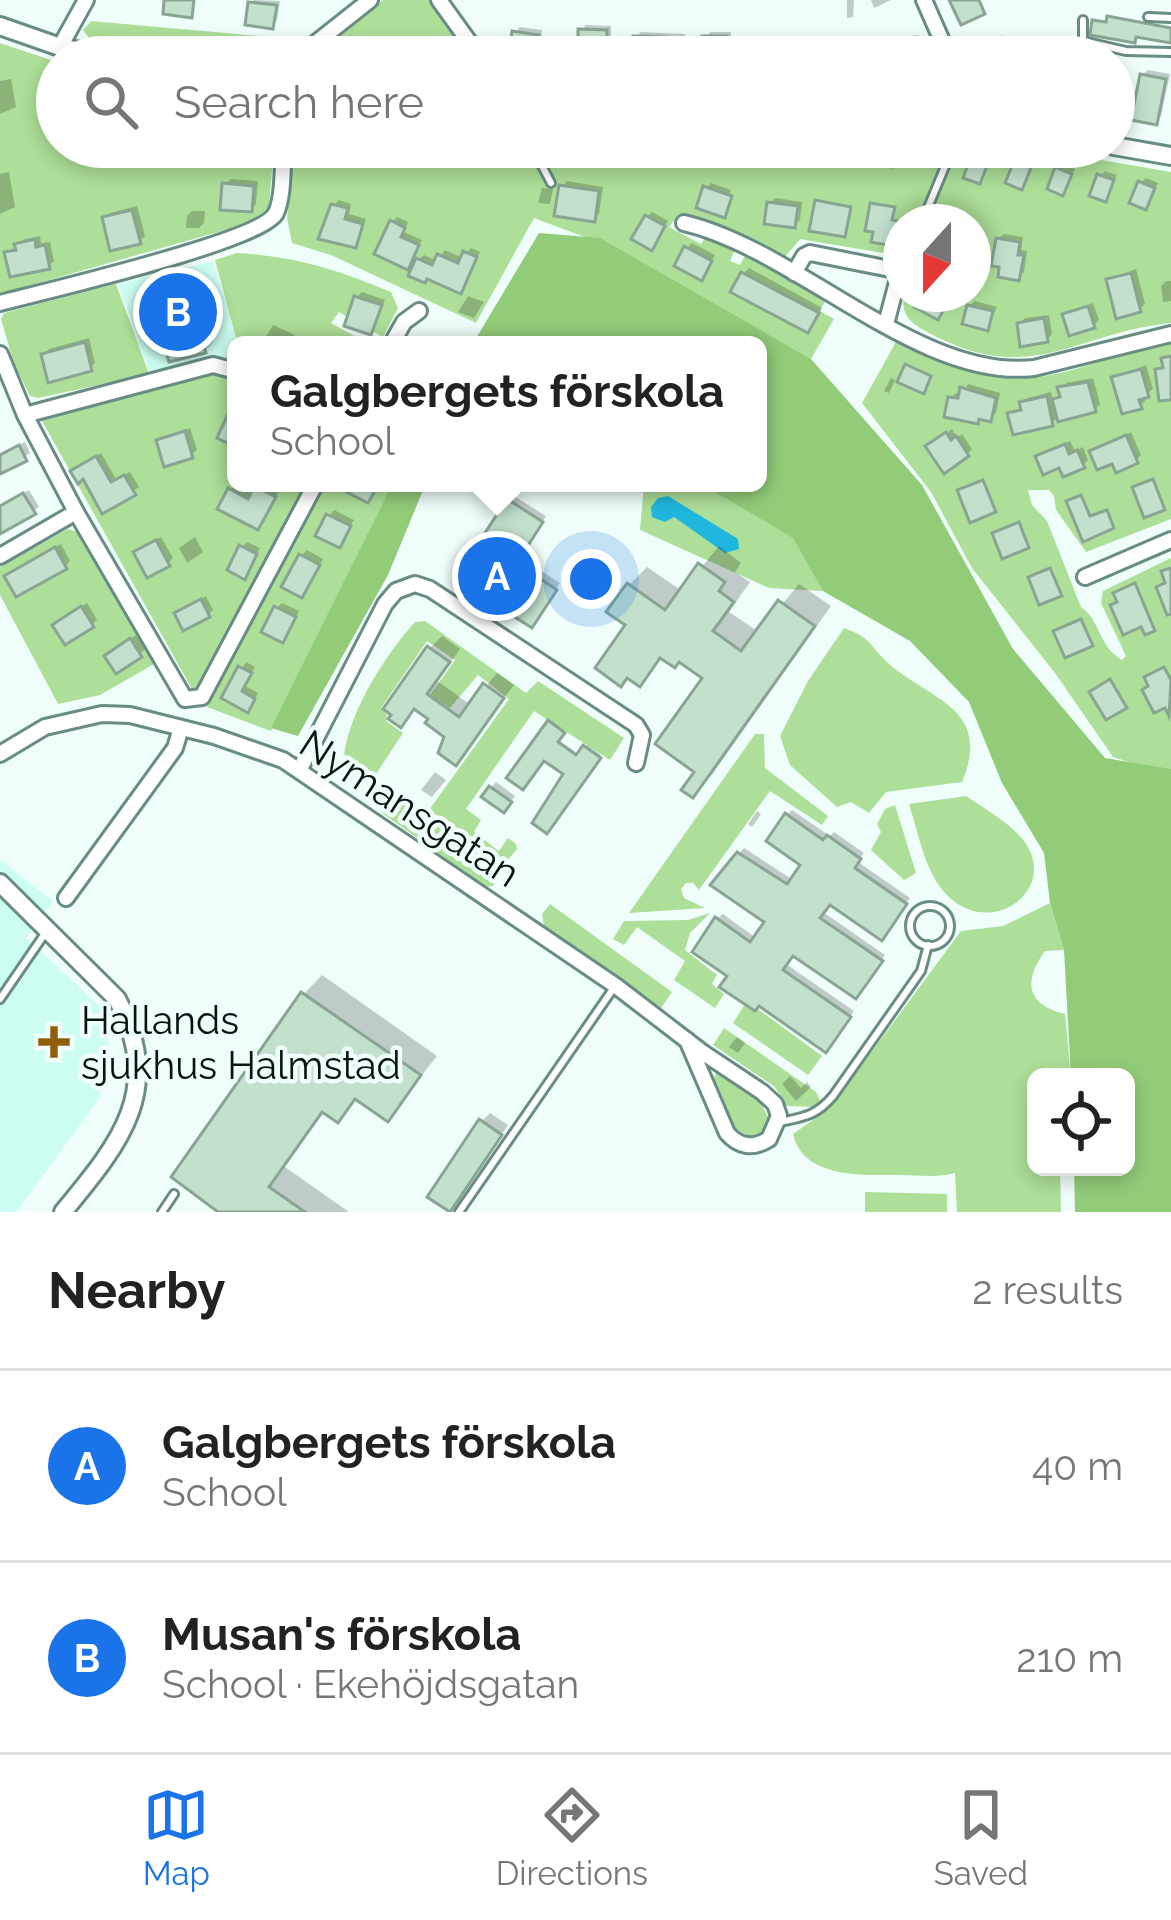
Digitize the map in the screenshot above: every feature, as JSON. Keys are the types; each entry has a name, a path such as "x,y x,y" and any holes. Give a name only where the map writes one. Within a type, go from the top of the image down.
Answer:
{"street":[{"path":"66,36 86,0"},
{"path":"325,36 370,0"},
{"path":"439,0 465,36"},
{"path":"924,0 940,36"},
{"path":"0,26 36,39"},
{"path":"1135,150 1171,157"},
{"path":"0,303 262,227 278,209 282,168"},
{"path":"684,224 739,242 953,358 1012,371 1171,334"},
{"path":"794,273 810,254 883,268"},
{"path":"397,336 404,322 419,311"},
{"path":"886,324 889,312"},
{"path":"0,354 25,415 76,512 180,694 197,700 311,492"},
{"path":"25,415 212,364 227,368"},
{"path":"0,556 76,512"},
{"path":"1085,578 1171,540"},
{"path":"300,770 386,604 396,591 415,584 430,589 636,725 642,735 636,763"},
{"name":"Nymansgatan","path":"0,754 45,728 102,714 130,715 247,745 300,770 762,1092 775,1104 777,1123 769,1139 760,1145 736,1143 687,1040"},
{"path":"66,898 175,748 181,728"},
{"path":"0,884 117,999 128,1019 137,1055 136,1096 121,1139 63,1212"}],"lane":[{"path":"1148,17 1171,18"},
{"path":"1083,20 1083,36"},
{"path":"1135,52 1171,52"},
{"path":"543,168 551,183"},
{"path":"929,204 944,168"},
{"path":"934,906 945,913 949,932 941,942 928,945 917,940 910,923 921,908 934,906"},
{"path":"0,999 47,929"},
{"path":"777,1123 804,1120 820,1112 921,971 928,945"},
{"path":"460,1212 616,986"},
{"path":"162,1212 174,1193"}],"shaded area":[{"path":"213,261 237,336 227,336 227,359 215,357 150,373 118,284"},
{"name":"Hallands sjukhus Halmstad","path":"0,860 53,901 26,938 101,1007 108,1028 109,1057 99,1099 16,1212 0,1212"}],"green space":[{"path":"383,0 432,0 459,36 333,36"},
{"path":"91,21 258,36 88,36 83,30"},
{"path":"0,43 36,55 36,168 272,168 269,206 260,220 0,294"},
{"path":"1135,166 1171,172 1171,323 1054,352 999,356 968,350 933,335 906,315 991,312 991,204 931,204 946,168"},
{"path":"293,168 938,168 923,204 883,204 883,253 800,239 785,257 679,214 669,227 701,244 708,234 736,247 730,261 740,265 746,254 826,299 820,311 834,319 811,359 614,248 534,218 476,323 331,255 292,243 287,218"},
{"path":"539,233 600,238 811,359 922,485 1013,649 1105,758 1171,769 1171,1212 1075,1212 1074,1176 1135,1176 1135,1068 1071,1068 1064,950 1050,903 1044,853 1002,783 969,702 910,641 823,591 793,538 714,492 767,492 767,336 477,336"},
{"path":"237,253 297,261 391,292 398,308 384,336 339,312 331,323 355,336 236,336 215,260"},
{"path":"116,284 149,374 30,396 14,364 1,319 4,313"},
{"path":"897,340 952,366 1010,378 1051,375 1171,343 1171,519 1086,552 1056,510 1049,490 1028,490 1032,505 1047,521 1081,607 1108,648 1122,660 1126,656 1101,603 1103,591 1171,558 1171,798 1155,770 1113,757 1055,673 972,568 931,492 862,403"},
{"path":"220,371 227,375 227,492 304,492 199,687 192,689 42,421"},
{"path":"322,492 411,492 301,672 271,731 207,707"},
{"path":"389,492 422,492 388,575 298,736 271,728"},
{"path":"643,492 715,492 794,538 823,591 769,588 640,530"},
{"path":"68,529 81,533 154,664 100,695 58,704 0,595 0,567"},
{"path":"425,621 526,693 538,681 624,738 610,760 534,711 466,809 481,820 474,832 499,851 508,838 516,844 506,862 429,810 509,699 478,675 450,708 430,695 455,660 427,641 381,708 386,721 403,733 376,774 344,754 354,719 381,666 415,622"},
{"path":"844,628 865,639 963,721 969,757 962,782 886,792 869,813 851,802 837,807 790,765 780,736 808,681"},
{"path":"755,734 764,734 765,768 828,816 822,825 770,791 699,890 693,883 681,889 684,898 705,908 629,913"},
{"path":"392,794 503,871 493,886 486,887 382,813"},
{"path":"966,796 1010,827 1030,851 1032,882 1013,905 999,911 966,908 941,889 909,804"},
{"path":"895,805 916,873 904,880 871,850 881,832 877,824 885,809"},
{"path":"1050,903 1064,950 1045,951 1031,982 1042,1005 1065,1014 1070,1068 1027,1068 1027,1176 1060,1176 1061,1212 957,1212 955,1173 852,1174 821,1167 809,1159 793,1134 830,1108 961,931 1003,926"},
{"path":"550,904 672,992 661,1008 544,926 542,914"},
{"path":"710,913 690,933 685,950 717,975 712,984 724,994 715,1008 674,980 685,961 637,927 624,945 613,939 624,921 688,920"},
{"path":"747,1001 822,1056 808,1075 733,1023"},
{"path":"724,1028 816,1092 820,1100 815,1107 786,1106 775,1087 713,1045"},
{"path":"716,1073 758,1097 769,1119 763,1132 748,1136 735,1128 714,1079"},
{"path":"865,1192 947,1194 947,1212 865,1212"}],"water":[{"path":"668,496 738,539 739,549 725,553 674,517 665,522 652,517 651,507 658,498"}],"building":[{"path":"164,0 194,0 192,18 163,14"},
{"path":"949,0 979,0 985,14 961,25"},
{"path":"248,2 277,5 273,29 245,25"},
{"path":"1107,16 1171,28 1171,43 1090,35 1092,20 1106,22"},
{"path":"578,29 607,30 607,36 578,36"},
{"path":"1140,74 1166,79 1157,125 1135,121"},
{"path":"967,168 986,168 980,184 963,178"},
{"path":"1011,168 1031,168 1022,190 1005,183"},
{"path":"1055,168 1072,174 1063,196 1047,189"},
{"path":"1097,174 1114,180 1106,202 1089,196"},
{"path":"1138,181 1155,188 1146,210 1129,203"},
{"path":"222,183 254,186 252,212 220,210"},
{"path":"559,185 599,191 595,222 554,216"},
{"path":"703,186 732,196 725,218 696,208"},
{"path":"815,200 851,207 845,237 809,231"},
{"path":"767,202 798,206 795,228 764,224"},
{"path":"870,203 883,205 883,244 871,242 873,232 865,231"},
{"path":"331,204 348,208 345,219 363,224 356,248 318,239"},
{"path":"132,210 141,244 110,251 102,217"},
{"path":"645,215 665,226 652,251 631,239"},
{"path":"390,220 405,228 401,237 419,245 408,270 374,254"},
{"path":"996,238 1020,242 1018,255 1024,255 1019,281 998,277 999,267 991,266"},
{"path":"35,239 36,247 45,245 50,269 10,277 4,252"},
{"path":"684,246 712,261 702,281 674,266"},
{"path":"463,251 477,257 461,294 408,276 416,258 432,265 437,254 458,263"},
{"path":"741,272 819,313 808,333 730,292"},
{"path":"1131,273 1141,312 1116,319 1106,279"},
{"path":"354,296 382,305 371,335 344,326"},
{"path":"1088,306 1095,328 1069,336 1062,314"},
{"path":"993,311 988,331 962,324 965,312"},
{"path":"1044,318 1048,342 1020,347 1017,323"},
{"path":"199,328 206,353 169,362 162,338"},
{"path":"85,342 92,371 48,383 41,354"},
{"path":"1171,356 1171,400 1159,401 1155,369 1163,368 1161,358"},
{"path":"905,364 931,376 924,394 897,382"},
{"path":"1141,369 1149,397 1139,400 1142,409 1122,414 1111,377"},
{"path":"1088,382 1096,412 1058,422 1052,399 1060,397 1057,387"},
{"path":"960,387 996,398 991,422 944,417 948,397 958,398"},
{"path":"1047,396 1053,426 1013,435 1007,413 1021,410 1019,402"},
{"path":"227,416 227,443 217,438"},
{"path":"185,431 193,458 164,467 156,440"},
{"path":"946,432 951,440 956,436 969,456 944,474 925,446"},
{"path":"1126,435 1138,463 1116,473 1112,464 1097,470 1089,451"},
{"path":"1065,444 1069,454 1077,450 1085,468 1063,477 1059,468 1043,475 1035,456"},
{"path":"19,445 27,461 0,474 0,455"},
{"path":"96,456 111,482 124,475 136,495 102,514 83,479 78,484 70,471"},
{"path":"1153,479 1165,510 1144,518 1132,487"},
{"path":"983,480 996,512 970,523 957,490"},
{"path":"227,490 248,499 251,492 276,497 258,530 217,509"},
{"path":"347,492 374,492 368,503"},
{"path":"23,493 36,514 0,534 0,506"},
{"path":"1081,495 1090,516 1107,510 1114,528 1083,542 1066,501"},
{"path":"507,499 543,522 517,563 557,590 532,628 455,579"},
{"path":"326,514 351,526 340,548 315,536"},
{"path":"1019,522 1029,548 1002,559 992,533"},
{"path":"156,540 170,566 147,578 133,552"},
{"path":"239,545 257,554 245,580 227,570"},
{"path":"55,547 67,569 16,597 4,576"},
{"path":"299,554 320,565 302,598 281,587"},
{"path":"698,563 725,582 719,591 734,602 713,631 741,651 778,600 815,626 693,798 681,790 694,772 655,744 702,678 679,662 675,668 660,658 640,687 627,678 621,687 595,668 625,625 606,612 627,583 665,610"},
{"path":"1050,568 1062,596 1039,605 1028,577"},
{"path":"1171,568 1171,614 1167,615 1156,587 1165,583 1161,571"},
{"path":"1135,583 1155,631 1145,635 1141,627 1123,635 1110,605 1117,602 1113,593"},
{"path":"201,599 210,617 183,631 174,613"},
{"path":"81,606 94,627 65,645 52,625"},
{"path":"274,606 296,617 283,643 261,632"},
{"path":"1081,619 1093,646 1065,658 1053,631"},
{"path":"130,638 142,657 116,674 104,656"},
{"path":"427,646 450,662 427,694 459,717 483,683 504,698 456,766 438,753 444,737 425,723 428,719 414,709 401,728 383,709"},
{"path":"238,666 252,673 242,691 255,699 248,713 221,698"},
{"path":"1164,667 1171,680 1169,716 1165,708 1154,713 1142,690 1148,686 1144,677"},
{"path":"1110,679 1127,708 1106,720 1089,692"},
{"path":"548,720 565,733 558,742 576,755 583,745 601,758 547,834 532,823 563,774 544,761 523,790 506,778"},
{"path":"489,786 512,802 504,813 481,797"},
{"path":"785,813 861,859 855,868 907,904 882,941 830,905 820,918 883,961 856,999 793,956 783,970 851,1017 826,1053 759,1006 755,1011 719,987 727,976 692,952 715,917 750,942 764,922 710,885 737,852 787,884 800,865 766,841"},
{"path":"301,992 421,1075 388,1122 355,1099 338,1123 322,1112 269,1187 305,1212 218,1212 171,1177"},
{"path":"479,1119 502,1135 450,1212 427,1197"}],"place":[{"name":"Musan's förskola","path":"178,312"},
{"name":"Galgbergets förskola","path":"497,576"},
{"name":"Hallands sjukhus Halmstad","path":"54,1042"}]}
